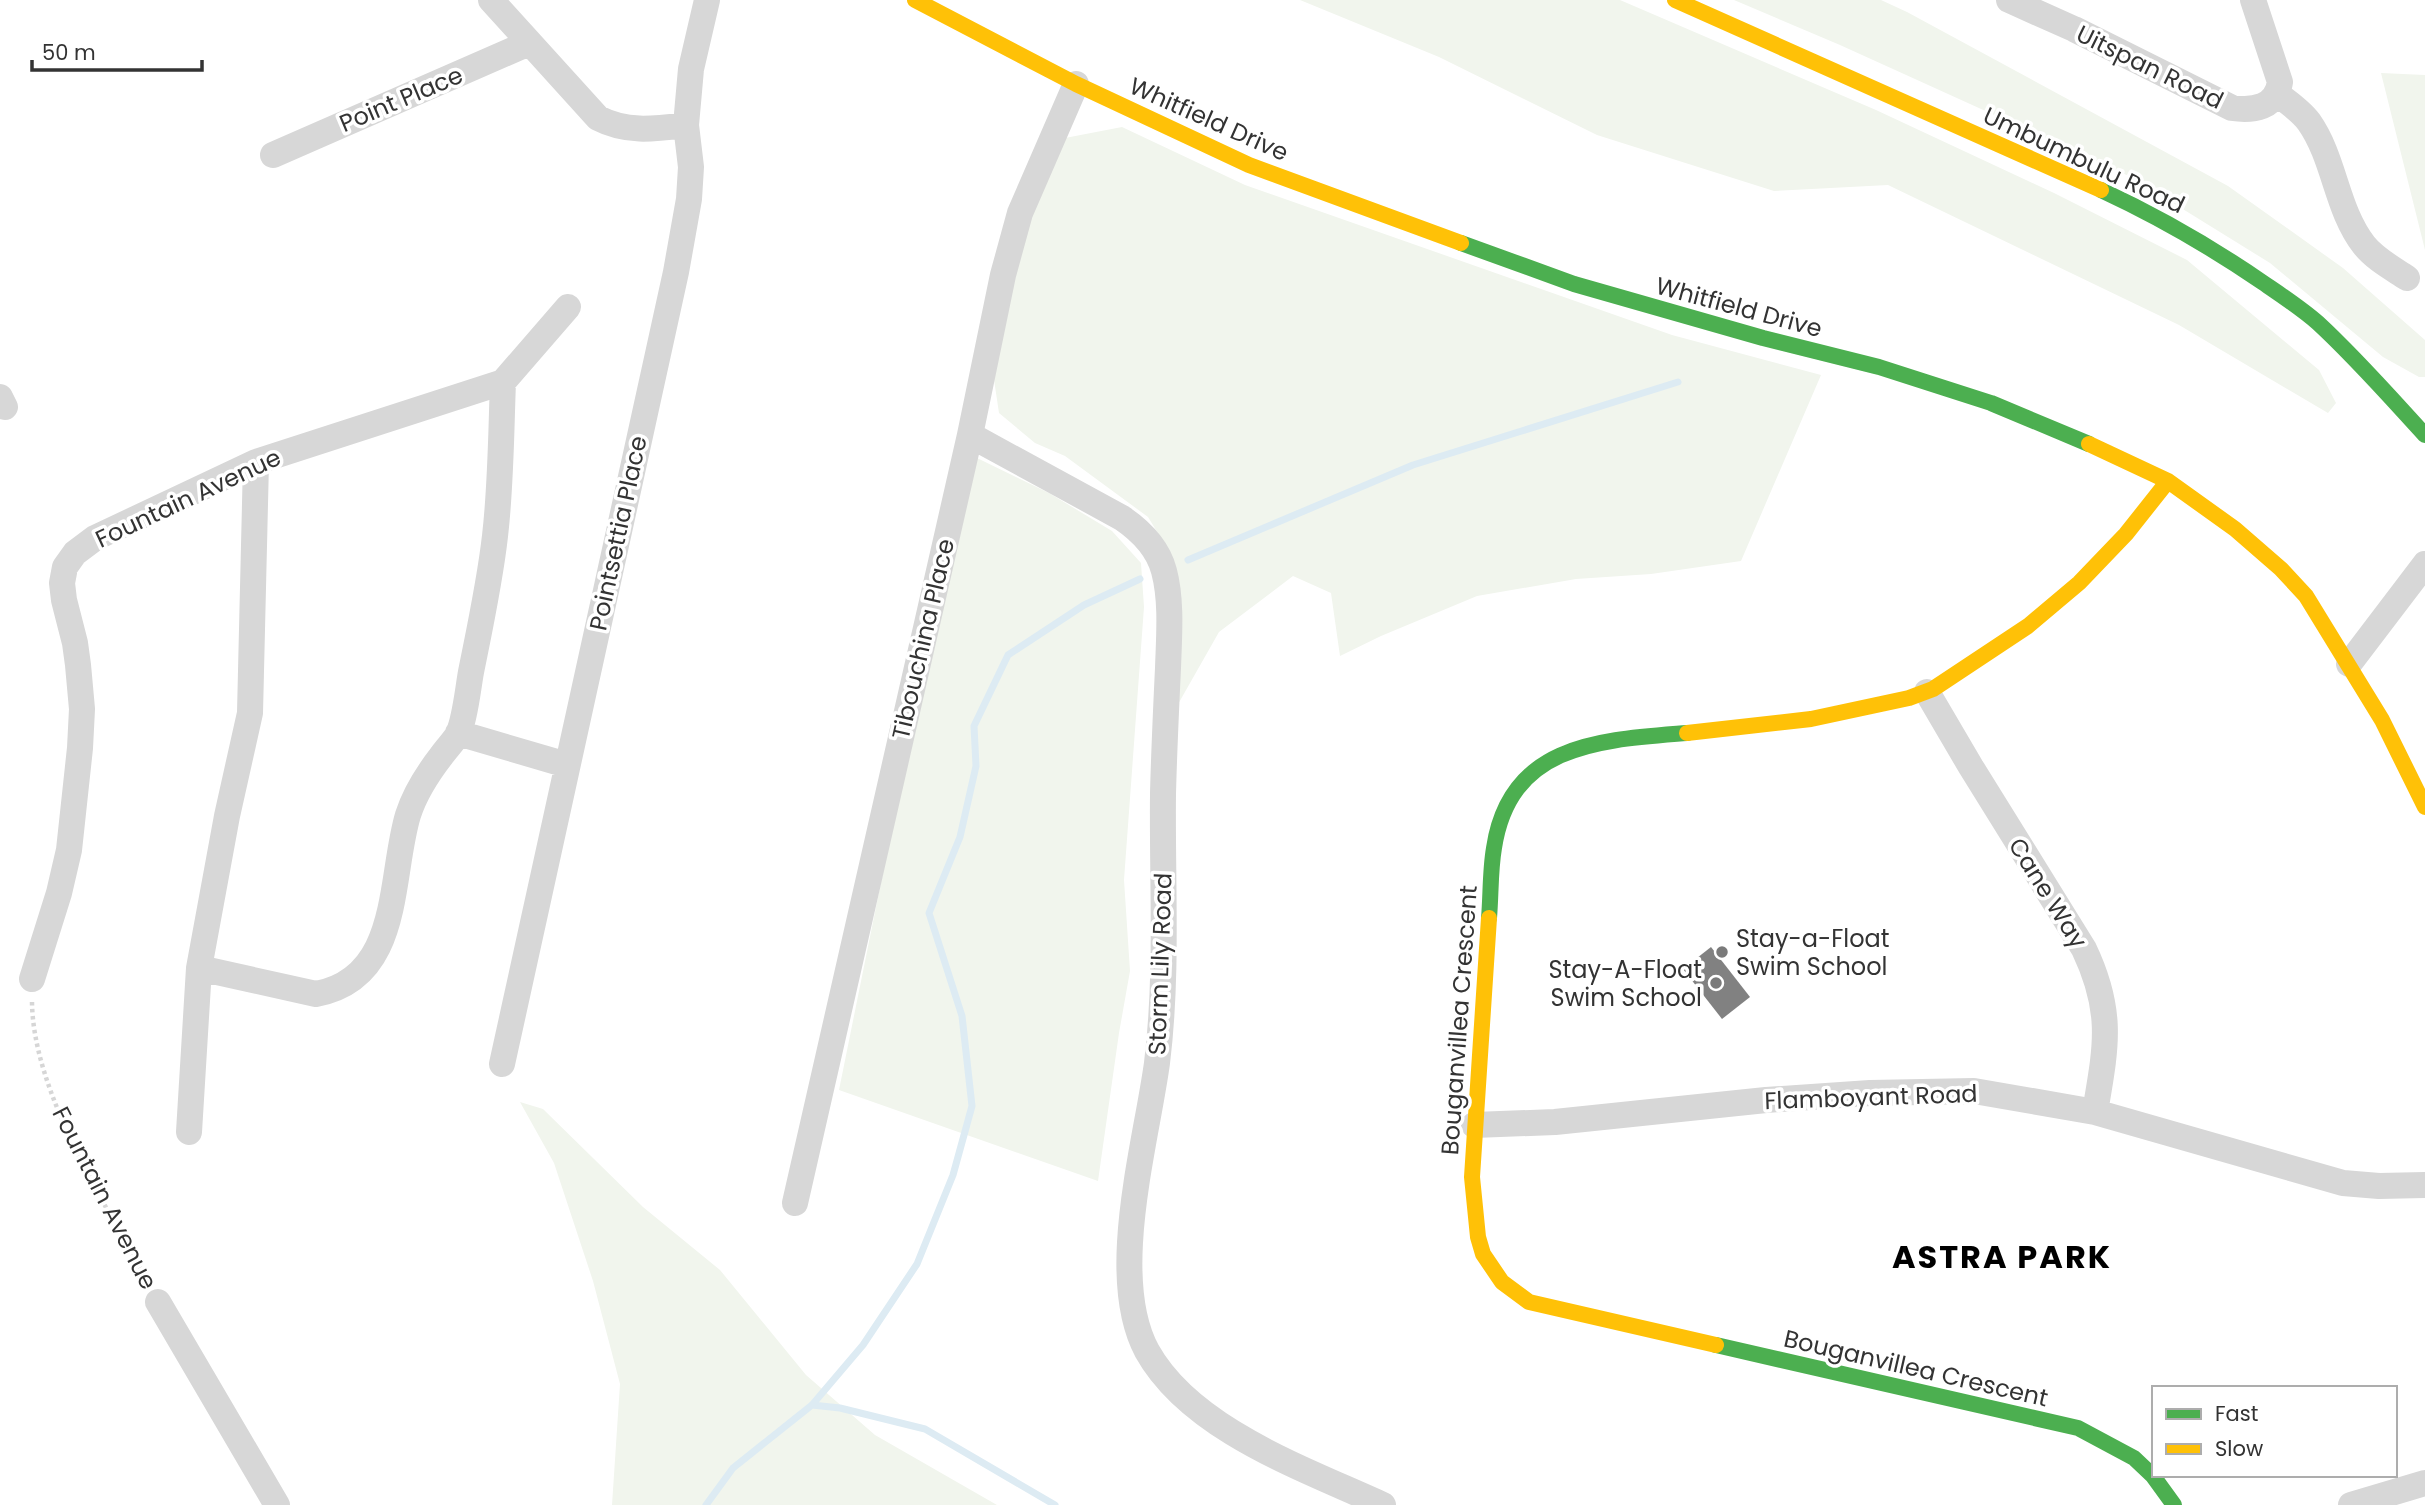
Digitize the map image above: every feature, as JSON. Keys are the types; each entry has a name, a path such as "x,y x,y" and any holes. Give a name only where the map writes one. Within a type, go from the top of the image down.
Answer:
{"street":[{"path":"491,0 598,118 614,126 631,129 686,125"},
{"name":"Pointsettia Place","path":"502,1063 680,248 690,188 691,167 686,125 691,69 707,0"},
{"name":"Whitfield Drive","path":"915,0 1076,84 1249,165 1574,284 1763,338 1879,367 1992,403 2101,449 2168,481 2235,528 2281,569 2306,596 2382,720 2425,807"},
{"name":"Umbumbulu Road","path":"1675,0 2150,213 2227,258 2319,323 2425,435"},
{"name":"Uitspan Road","path":"2009,0 2074,29 2232,108 2261,107 2277,93"},
{"path":"2253,0 2278,77 2277,93 2311,124 2329,164 2347,218 2363,244 2407,278"},
{"name":"Point Place","path":"273,155 529,43"},
{"name":"Tibouchina Place","path":"795,1203 970,435 1003,275 1020,213 1076,84"},
{"path":"199,968 316,994 332,991 360,971 384,936 393,903 404,830 410,810 427,775 458,733 479,634 495,536 503,382 568,307"},
{"name":"Fountain Avenue","path":"32,979 69,850 82,709 75,643 62,583 65,567 75,553 95,538 256,462 503,382"},
{"name":"Storm Lily Road","path":"970,435 1137,528 1157,552 1164,569 1169,639 1163,795 1164,972 1157,1063 1130,1233 1129,1294 1134,1320 1148,1351 1168,1379 1185,1398 1208,1416 1258,1446 1383,1505"},
{"path":"189,1132 199,968 227,816 250,713 256,462"},
{"name":"Bouganvillea Crescent","path":"2152,1474 2146,1465 2120,1447 2078,1429 1529,1302 1502,1282 1483,1254 1478,1237 1472,1177 1494,847 1502,818 1524,778 1555,756 1617,740 1835,716 1927,692 2023,631 2091,572 2137,523 2168,481"},
{"path":"2349,664 2425,564"},
{"name":"Cane Way","path":"1927,692 1970,767 2084,949 2097,976 2106,1037 2095,1112"},
{"path":"458,733 567,765"},
{"name":"Flamboyant Road","path":"1474,1125 1555,1122 1766,1100 1974,1091 2095,1112 2343,1183 2379,1186 2425,1185"},
{"name":"Fountain Avenue","path":"158,1302 277,1505"},
{"name":"Bouganvillea Crescent","path":"2154,1477 2174,1505"},
{"path":"2351,1505 2425,1482"}],"path":[{"name":"Fountain Avenue","path":"32,979 32,1016 42,1063 72,1143 158,1302"}],"shaded area":[{"path":"1300,0 1620,0 1876,110 2054,193 2187,260 2319,370 2336,403 2328,413 2179,325 1888,185 1774,191 1597,135 1439,57"},
{"path":"1734,0 1881,0 2228,186 2343,268 2425,340 2425,377 2419,377 2383,357 2270,263 2131,177"},
{"path":"2381,73 2425,75 2425,250"},
{"path":"1122,127 1245,185 1672,335 1821,375 1741,561 1651,574 1576,579 1477,596 1340,656 1331,593 1293,576 1219,632 1173,713 1167,548 1148,517 1065,456 1035,443 999,413 993,373 1013,275 1036,201 1065,138"},
{"path":"977,458 1049,493 1112,531 1141,563 1144,607 1124,880 1130,971 1098,1181 839,1090 892,828"},
{"path":"520,1102 543,1109 643,1207 720,1270 806,1375 875,1435 997,1505 612,1505 620,1384 593,1281 554,1163"}],"building":[{"name":"Stay-A-Float Swim School","path":"1711,947 1750,997 1722,1019 1683,969"}],"waterway":[{"path":"1188,560 1413,465 1678,382"},
{"path":"706,1505 733,1468 812,1405 863,1345 917,1264 953,1175 972,1106 962,1016 929,913 960,837 976,766 974,726 1008,655 1084,605 1140,579"},
{"path":"812,1405 840,1408 925,1429 1055,1505"}],"traffic: fast":[{"path":"2101,190 2203,244 2305,312 2346,350 2425,435"},
{"path":"1461,243 1574,284 1763,338 1879,367 1991,403 2089,444"},
{"path":"1489,918 1494,848 1503,813 1519,787 1539,767 1564,754 1592,745 1687,733"},
{"path":"1716,1345 2078,1428 2134,1458 2152,1475"},
{"path":"2154,1477 2174,1505"}],"traffic: slow":[{"path":"915,0 1076,84 1249,165 1461,243"},
{"path":"1675,0 2101,190"},
{"path":"2089,444 2168,481 2235,529 2281,569 2306,596 2382,720 2425,807"},
{"path":"1687,733 1811,719 1909,698 1933,689 2028,626 2079,583 2126,534 2168,481"},
{"path":"1489,918 1472,1177 1478,1237 1483,1254 1502,1282 1529,1302 1716,1345"}],"place":[{"name":"Stay-a-Float Swim School","path":"1722,952"},
{"name":"Stay-A-Float Swim School","path":"1716,983"}],"district":[{"name":"ASTRA PARK","path":"2002,1256"}]}
